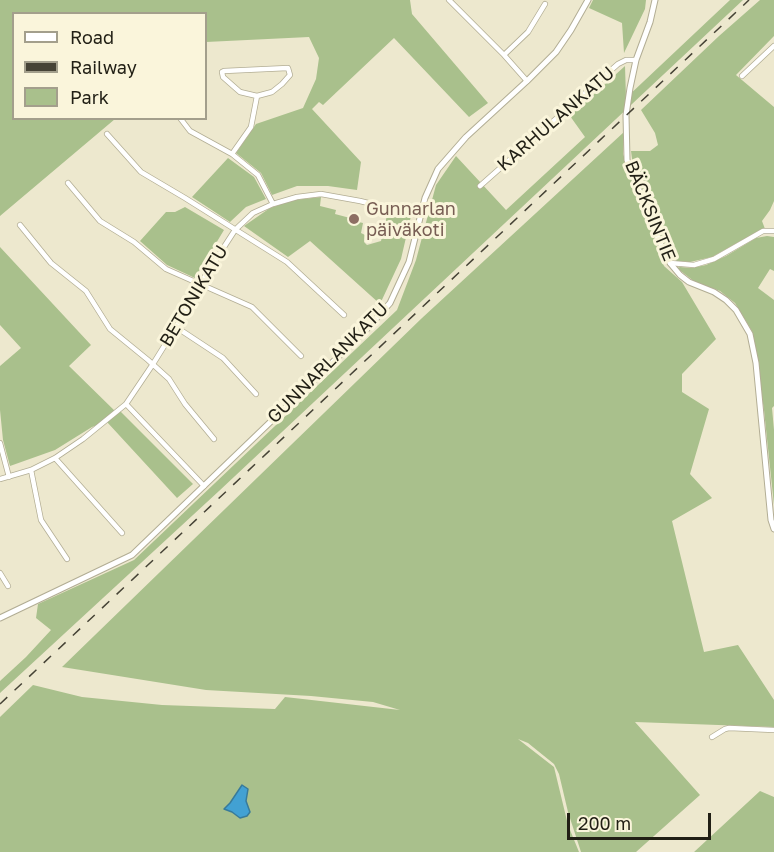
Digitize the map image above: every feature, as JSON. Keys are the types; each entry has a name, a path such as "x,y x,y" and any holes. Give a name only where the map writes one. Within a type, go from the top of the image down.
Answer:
{"street":[{"path":"449,0 527,81"},
{"name":"GUNNARLANKATU","path":"0,618 132,555 366,330 387,306 409,262 429,189 442,164 466,137 556,52 588,0"},
{"name":"BÄCKSINTIE","path":"655,0 650,22 636,60 627,115 627,160 670,263 689,282 714,292 726,300 736,310 750,334 756,363 771,520 774,530"},
{"path":"504,55 528,32 545,4"},
{"path":"742,76 774,46"},
{"name":"KARHULANKATU","path":"480,186 618,64 627,60 636,60"},
{"path":"288,68 290,75 282,84 272,92 256,96 240,92 223,77 222,72 288,68"},
{"path":"232,154 251,127 256,96"},
{"path":"182,120 190,131 232,154 258,175 273,204"},
{"path":"107,134 141,172 286,262 344,315"},
{"path":"68,183 100,221 134,242 166,269 252,307 300,356"},
{"name":"BETONIKATU","path":"0,479 31,470 56,458 126,404 235,230 254,213 273,204 297,197 321,194 421,216"},
{"path":"20,225 51,263 86,291 110,329 169,379 185,404 214,439"},
{"path":"670,263 694,265 714,259 763,231 774,231"},
{"path":"176,327 223,358 256,394"},
{"path":"126,404 204,486"},
{"path":"0,443 9,477"},
{"path":"56,458 122,533"},
{"path":"31,470 41,520 67,559"},
{"path":"0,573 8,586"},
{"path":"712,737 729,728 774,730"}],"green space":[{"path":"0,0 410,0 412,14 488,103 469,117 394,38 323,105 319,102 312,109 361,162 357,190 328,186 297,186 272,195 261,173 236,153 256,124 303,108 316,79 319,58 309,37 207,42 207,12 12,12 12,120 114,120 0,216"},
{"path":"593,0 646,0 645,9 624,53 622,23 589,8"},
{"path":"730,0 743,0 0,693 0,681 51,630 36,618 38,604 134,560 397,310 416,260 436,185 456,156 506,210 585,137 570,116 625,66 626,98"},
{"path":"760,0 774,0 774,36 736,75 774,107 774,201 762,221 765,229 712,257 690,262 677,261 668,254 633,166 631,151 650,151 658,145 655,133 641,110"},
{"path":"624,132 623,154 664,266 682,282 716,339 682,374 682,392 709,409 690,474 712,498 672,521 704,652 738,645 774,700 774,727 635,722 700,795 636,852 581,852 559,774 554,764 528,743 518,739 554,767 568,825 579,852 0,852 0,717 33,685 82,697 162,705 275,709 285,697 400,710 373,702 206,690 62,667 422,318"},
{"path":"228,158 254,177 266,199 246,207 230,222 192,197"},
{"path":"321,197 320,206 336,210 335,214 363,223 361,233 365,235 364,242 367,245 381,241 388,211 411,216 401,259 380,304 310,241 288,257 244,226 270,208 294,200"},
{"path":"185,207 224,230 195,278 167,265 140,241 166,212 175,212"},
{"path":"774,237 774,271 770,269 758,288 774,300 774,406 772,408 774,505 764,410 752,331 735,303 720,291 695,282 677,268 706,265 756,238"},
{"path":"0,247 91,345 69,366 117,413 120,411 193,484 177,498 108,421 92,427 55,450 10,466 3,440 0,410 0,366 21,348 0,325"},
{"path":"760,791 774,797 774,852 694,852"}],"water":[{"path":"242,785 248,789 246,801 250,812 247,816 240,818 224,809"}],"railway":[{"path":"0,704 749,0"}],"place":[{"name":"Gunnarlan päiväkoti","path":"354,219"}]}
